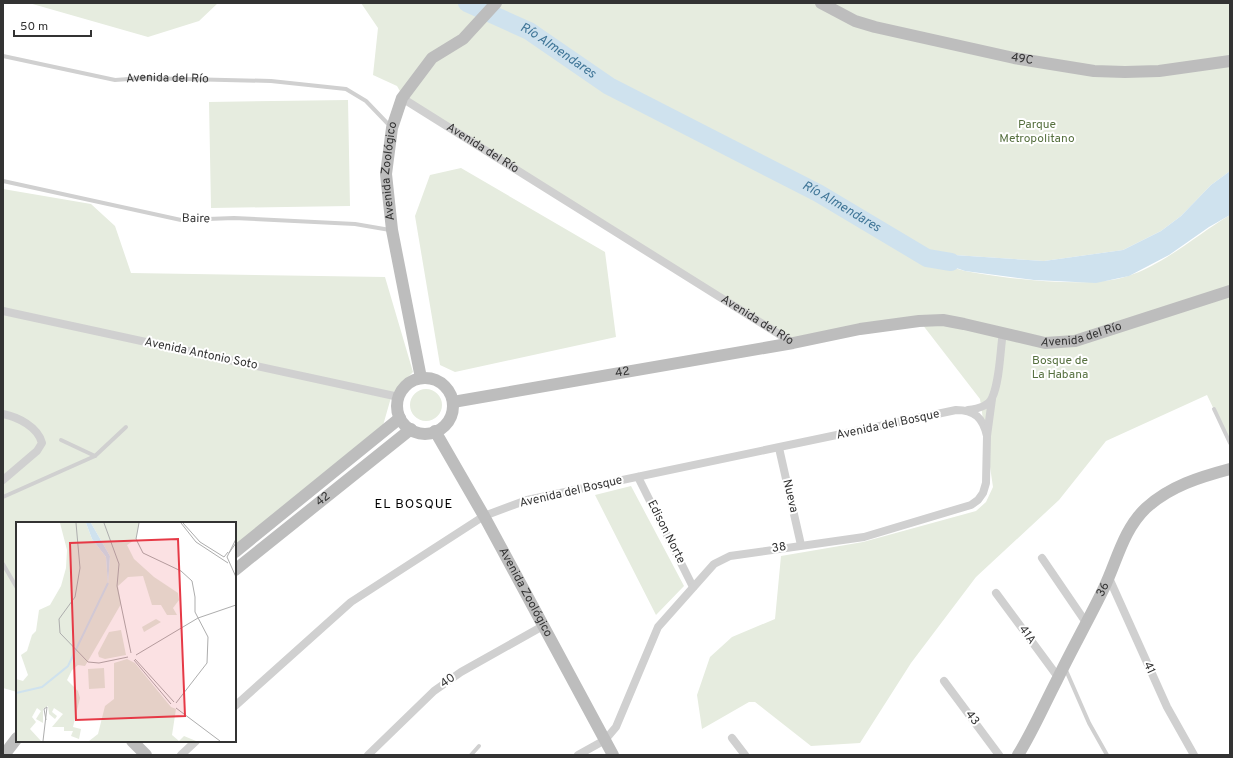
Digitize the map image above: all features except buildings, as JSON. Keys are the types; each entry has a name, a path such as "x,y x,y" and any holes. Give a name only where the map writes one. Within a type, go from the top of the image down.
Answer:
{"street":[{"name":"Avenida Zoológico","path":"421,378 392,230 386,174 392,128 402,98 432,58 463,39 496,3"},
{"name":"49C","path":"821,3 856,21 875,27 1058,66 1094,71 1125,72 1188,68 1230,61"},
{"name":"Avenida del Río","path":"402,98 793,343 860,329 919,321 943,320 1003,332 1045,343 1075,341 1230,291"},
{"name":"Avenida Antonio Soto","path":"3,311 399,397"},
{"path":"992,399 997,376 1003,332"},
{"name":"42","path":"453,402 793,343"},
{"path":"421,378 430,378 438,381 446,386 451,394 453,402 449,420 446,426 435,432 420,433 404,424 400,418 398,404 399,397 408,384 421,378"},
{"name":"Avenida del Bosque","path":"236,705 351,602 484,516 527,500 956,410 980,408 992,399"},
{"name":"38","path":"578,755 605,740 616,727 658,627 714,564 730,556 864,537 971,504 978,500 986,483 987,436 992,399"},
{"path":"967,410 979,418 985,426 987,436"},
{"path":"3,414 17,417 40,435 42,443 37,451 3,480"},
{"name":"42","path":"236,551 400,418"},
{"name":"42","path":"236,569 411,429"},
{"name":"Avenida Zoológico","path":"435,432 484,516 613,755"},
{"name":"Nueva","path":"779,448 801,545"},
{"name":"36","path":"1022,753 1058,677 1087,624 1109,578 1127,533 1146,508 1165,494 1195,478 1230,469"},
{"name":"Edison Norte","path":"638,477 693,587"},
{"path":"1042,558 1087,624"},
{"name":"41","path":"1109,578 1167,707 1194,755"},
{"name":"41A","path":"996,593 1058,677"},
{"name":"40","path":"368,755 434,691 461,672 543,626"},
{"name":"43","path":"944,682 999,755"},
{"path":"732,738 745,755"},
{"path":"4,755 16,739"},
{"path":"133,742 146,755"},
{"path":"181,755 195,742"}],"lane":[{"name":"Avenida del Río","path":"3,56 115,80 143,78 271,81 346,89 366,101 392,128"},
{"name":"Baire","path":"3,181 181,220 234,218 348,224 392,230"},
{"path":"1214,409 1230,443"},
{"path":"3,497 95,456 126,427"},
{"path":"61,440 95,456"},
{"path":"3,564 16,586"},
{"path":"1064,665 1089,723 1107,755"},
{"path":"471,755 479,746"}],"green space":[{"path":"29,3 218,3 199,21 148,37"},
{"path":"361,3 1230,3 1230,171 1211,185 1181,216 1161,231 1123,250 1044,261 954,255 928,258 965,271 1025,280 1093,282 1112,280 1141,271 1167,257 1230,215 1230,443 1207,395 1106,441 1059,500 976,577 911,663 860,743 811,746 755,702 749,702 702,729 697,695 710,657 732,637 775,619 781,556 863,542 976,511 986,502 993,487 980,399 922,324 793,343 404,98 397,86 373,75 378,28"},
{"path":"348,100 350,206 211,208 209,102"},
{"path":"461,168 605,252 616,337 455,372 440,365 415,216 430,175"},
{"path":"3,189 91,204 115,226 131,273 385,277 413,372 392,394 382,429 236,548 236,522 16,522 16,692 3,688"},
{"path":"423,389 429,389 439,396 442,405 441,411 435,418 429,421 423,421 413,414 410,408 410,402 417,392"},
{"path":"631,486 684,586 656,615 595,495"}],"water":[{"path":"1230,171 1230,215 1209,227 1169,255 1129,276 1096,283 1034,280 965,271 927,258 954,255 1044,261 1123,250 1161,231 1181,216 1211,185"}],"waterway":[{"name":"Río Almendares","path":"467,3 529,31 609,86 818,193 927,258 951,262"}],"district":[{"name":"EL BOSQUE","path":"414,505"}],"park label":[{"name":"Parque Metropolitano","path":"1037,132"},
{"name":"Bosque de La Habana","path":"1060,368"}]}
